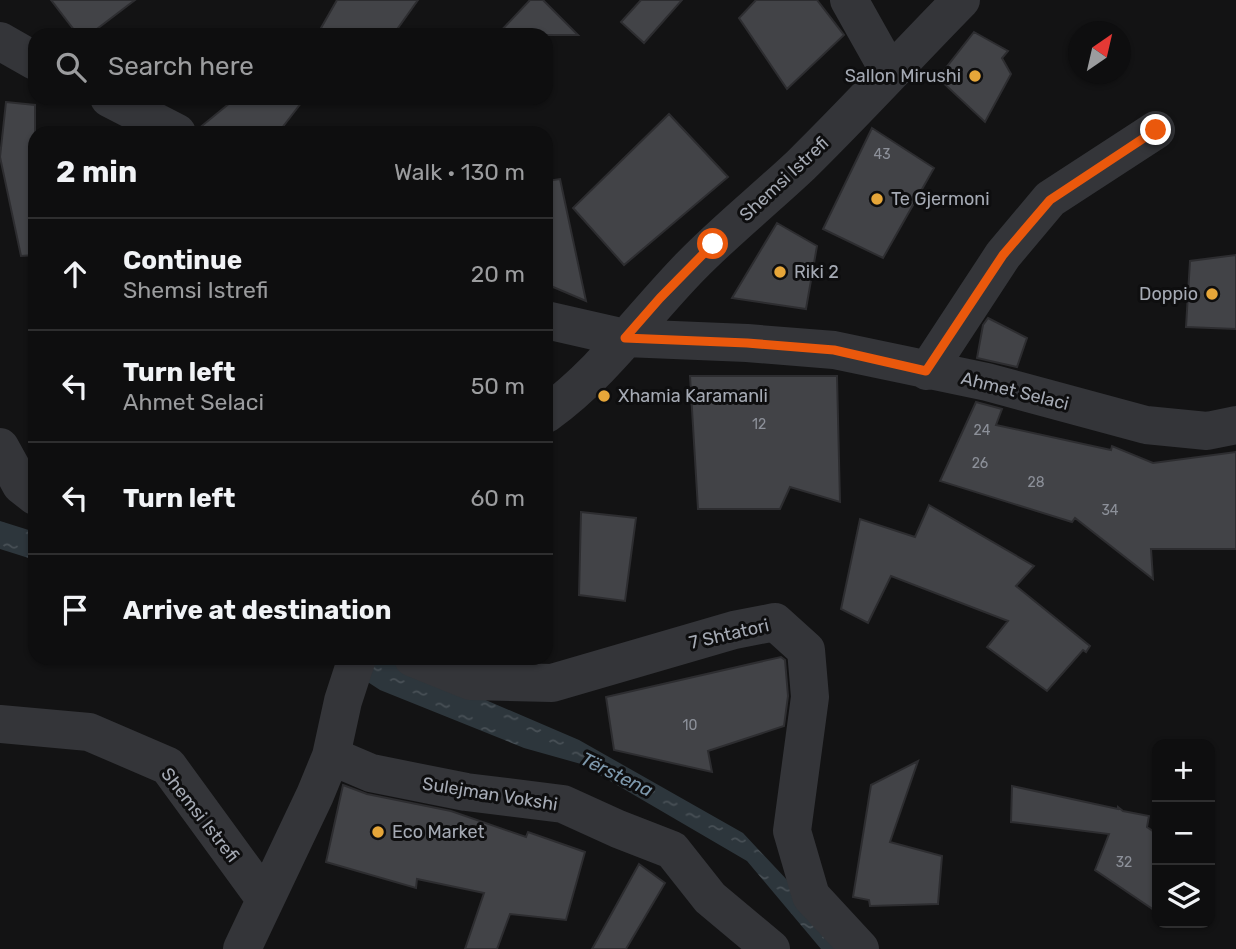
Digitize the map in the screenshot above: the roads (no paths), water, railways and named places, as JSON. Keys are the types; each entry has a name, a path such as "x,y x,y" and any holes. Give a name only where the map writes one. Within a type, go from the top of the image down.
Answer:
{"street":[{"path":"849,0 890,73"},
{"name":"Shemsi Istrefi","path":"553,408 591,375 705,253 851,116 961,0"},
{"path":"0,41 28,57"},
{"path":"123,105 163,126"},
{"path":"926,371 1003,255 1050,200 1156,130"},
{"name":"Ahmet Selaci","path":"553,324 625,338 834,350 987,382 1146,425 1207,431 1236,425"},
{"path":"0,447 21,485 28,490"},
{"name":"7 Shtatori","path":"431,665 471,681 552,683 734,630 775,622 806,650 810,697 792,831 811,896 860,949"},
{"path":"242,949 315,796 331,756 343,701 355,665"},
{"name":"Shemsi Istrefi","path":"0,724 89,732 167,766 265,899"},
{"name":"Sulejman Vokshi","path":"331,756 371,773 466,792 563,804 618,830 672,850 710,898 771,949"}],"water":[{"path":"0,521 28,530 28,558 0,549"},
{"name":"Tërstena","path":"342,665 417,665 474,695 579,740 743,833 804,898 845,949 821,949 747,861 581,764 524,748 380,690"}],"place":[{"name":"Sallon Mirushi","path":"975,76"},
{"name":"Te Gjermoni","path":"877,199"},
{"name":"Riki 2","path":"780,272"},
{"name":"Doppio","path":"1212,294"},
{"name":"Xhamia Karamanli","path":"604,396"},
{"name":"Eco Market","path":"378,832"}]}
